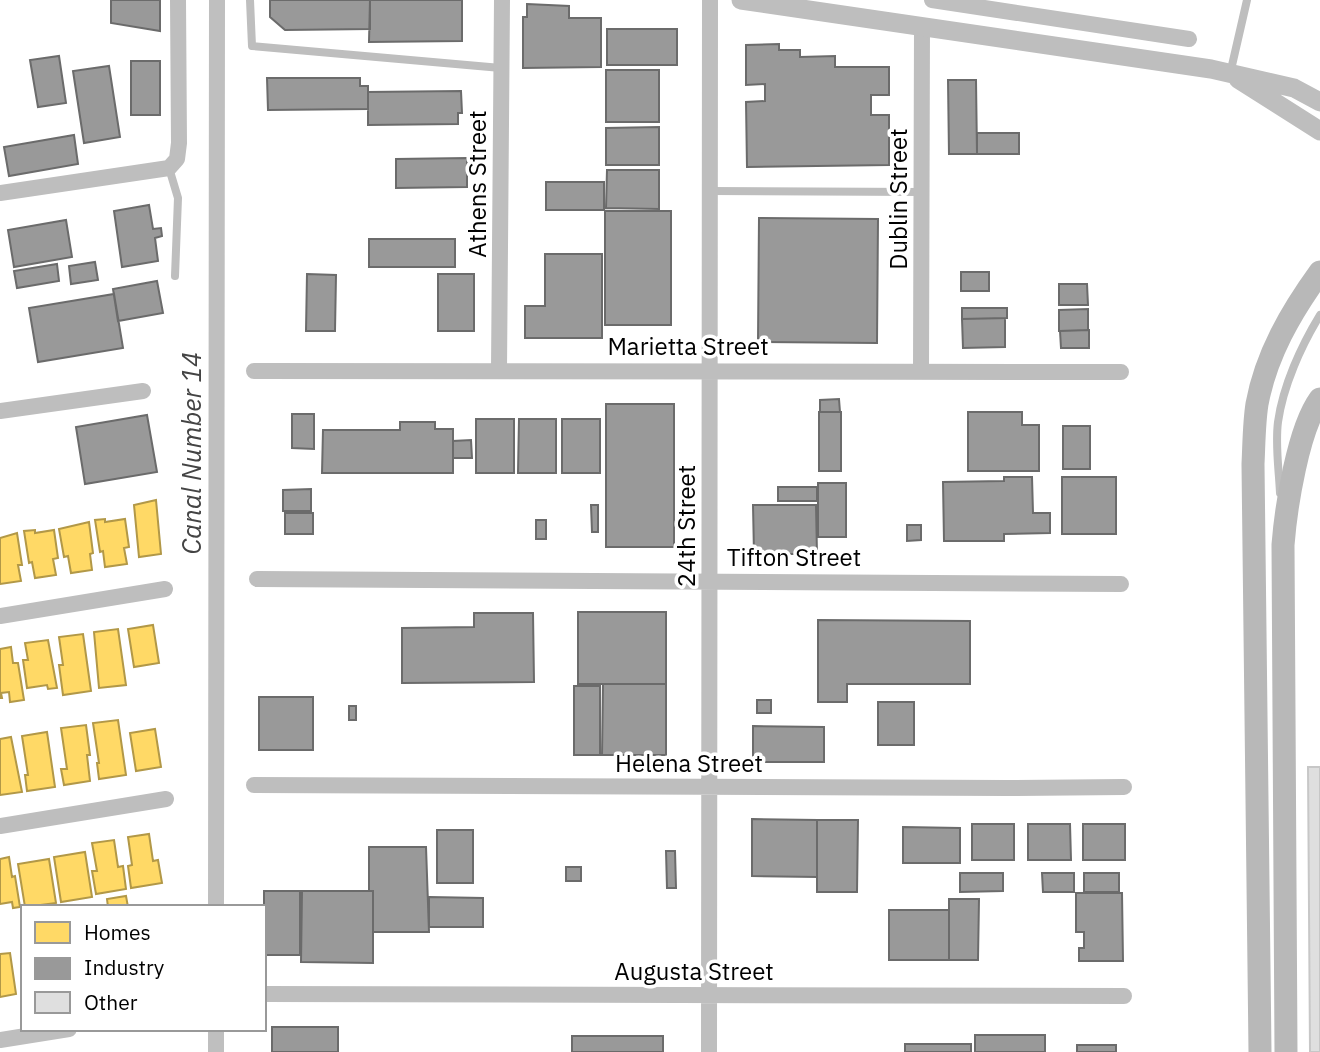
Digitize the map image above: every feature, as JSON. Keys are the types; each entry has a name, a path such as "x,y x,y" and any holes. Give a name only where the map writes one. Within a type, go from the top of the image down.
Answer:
{"main road":[{"path":"1260,1052 1254,432 1261,387 1276,346 1292,314 1320,272"},
{"path":"1286,1052 1283,545 1289,495 1308,423 1320,399"}],"street":[{"path":"0,193 169,168 177,159 179,143 178,0"},
{"name":"Athens Street","path":"499,369 502,0"},
{"name":"24th Street","path":"709,1052 710,0"},
{"path":"741,0 1211,69 1294,88 1320,102"},
{"name":"Dublin Street","path":"920,371 922,28"},
{"path":"1230,74 1318,125"},
{"name":"Marietta Street","path":"254,370 1121,372"},
{"path":"0,411 143,391"},
{"name":"Tifton Street","path":"257,579 1121,584"},
{"path":"0,616 165,589"},
{"name":"Helena Street","path":"254,785 1005,789 1124,787"},
{"path":"0,826 166,799"},
{"name":"Augusta Street","path":"266,994 1124,996"},
{"path":"0,1040 56,1031"}],"lane":[{"path":"250,0 252,46 501,68"},
{"path":"1230,74 1247,0"},
{"path":"169,168 178,198 174,276"},
{"path":"710,191 921,192"},
{"path":"1283,545 1278,423 1296,363 1320,315"},
{"path":"1300,452 1319,426"}],"building: Homes":[{"path":"156,500 161,554 139,557 134,505"},
{"path":"105,519 105,522 125,519 129,547 124,548 127,564 105,567 95,520"},
{"path":"89,522 92,570 71,573 68,556 64,557 59,529"},
{"path":"35,530 35,533 54,530 58,558 53,559 56,575 35,578 32,562 29,563 24,531"},
{"path":"17,533 22,565 18,565 21,581 0,584 0,538"},
{"path":"153,625 159,663 134,667 128,629"},
{"path":"118,629 126,685 99,688 94,632"},
{"path":"83,634 91,691 63,695 59,637"},
{"path":"48,640 57,688 48,689 47,685 27,688 23,660 28,660 25,643"},
{"path":"11,647 13,663 18,663 24,700 10,702 9,692 1,693 0,698 0,649"},
{"path":"118,720 126,775 99,779 93,723"},
{"path":"86,725 90,781 64,785 61,769 67,769 61,728"},
{"path":"155,729 161,767 136,771 130,733"},
{"path":"47,732 55,787 27,791 25,775 28,775 22,736"},
{"path":"11,737 22,792 0,795 0,739"},
{"path":"149,834 153,861 158,860 162,883 131,888 128,866 132,865 128,837"},
{"path":"114,840 118,867 123,866 126,889 96,894 92,871 97,871 92,843"},
{"path":"85,852 92,897 61,902 54,857"},
{"path":"9,857 20,907 13,908 12,902 0,904 0,859"},
{"path":"49,859 56,903 25,905 18,864"},
{"path":"126,896 128,905 108,905 107,899"},
{"path":"10,953 16,994 0,997 0,954"}],"building: Industry":[{"path":"111,0 160,0 160,31 111,23"},
{"path":"270,0 370,0 370,29 285,30 270,17"},
{"path":"370,0 462,0 462,41 369,42"},
{"path":"527,4 569,6 569,18 601,18 601,67 523,68 523,17 527,17"},
{"path":"607,29 677,29 677,65 607,65"},
{"path":"779,44 779,50 800,50 800,57 835,56 835,67 889,67 889,95 871,95 871,115 889,115 889,165 747,167 746,102 765,101 765,84 746,85 746,45"},
{"path":"59,56 66,103 38,107 30,60"},
{"path":"131,61 160,61 160,115 131,115"},
{"path":"109,66 120,137 84,143 73,71"},
{"path":"606,70 659,70 659,122 606,122"},
{"path":"267,78 360,78 360,86 368,86 368,109 268,110"},
{"path":"948,80 976,80 977,154 949,154"},
{"path":"461,91 462,113 458,113 458,124 368,125 368,92"},
{"path":"659,127 659,165 606,165 606,128"},
{"path":"977,133 1019,133 1019,154 977,154"},
{"path":"74,135 78,164 9,176 4,147"},
{"path":"467,158 467,187 396,188 396,159"},
{"path":"607,170 659,170 659,209 606,208"},
{"path":"546,182 604,182 604,210 546,210"},
{"path":"149,205 153,229 161,228 162,236 155,238 158,261 122,267 114,211"},
{"path":"605,211 671,211 671,325 605,325"},
{"path":"759,218 878,219 877,343 758,342"},
{"path":"66,220 72,257 14,267 8,230"},
{"path":"369,239 455,239 455,267 369,267"},
{"path":"545,254 602,254 602,338 525,338 525,306 545,306"},
{"path":"95,262 98,280 71,284 69,266"},
{"path":"57,264 59,281 17,288 14,271"},
{"path":"961,272 989,272 989,291 961,291"},
{"path":"307,274 336,275 335,331 306,331"},
{"path":"438,274 474,274 474,331 438,331"},
{"path":"157,281 163,313 118,321 113,289"},
{"path":"1059,284 1087,284 1088,305 1059,305"},
{"path":"114,294 123,348 38,362 29,308"},
{"path":"962,308 1007,308 1007,318 962,319"},
{"path":"1088,309 1088,330 1059,331 1059,310"},
{"path":"1005,318 1005,347 963,348 962,319"},
{"path":"1089,330 1089,348 1061,348 1060,331"},
{"path":"839,399 840,412 820,412 820,400"},
{"path":"606,404 674,404 674,547 606,547"},
{"path":"819,412 841,412 841,471 819,471"},
{"path":"968,412 1022,412 1022,425 1039,425 1039,471 968,471"},
{"path":"292,414 314,414 314,449 292,448"},
{"path":"147,415 157,472 85,484 76,427"},
{"path":"476,419 514,419 514,473 476,473"},
{"path":"519,419 556,419 556,473 518,473"},
{"path":"562,419 600,419 600,473 562,473"},
{"path":"400,422 435,422 435,429 453,429 453,473 322,473 323,430 400,430"},
{"path":"1063,426 1090,426 1090,469 1063,469"},
{"path":"471,440 472,458 453,458 453,441"},
{"path":"1004,477 1032,477 1033,513 1050,513 1050,533 1004,534 1004,541 944,541 943,482 1004,481"},
{"path":"1062,477 1116,477 1116,534 1062,534"},
{"path":"818,483 846,483 846,537 818,537"},
{"path":"778,487 817,487 817,501 778,501"},
{"path":"311,489 311,511 283,511 283,490"},
{"path":"591,505 598,505 598,532 592,532"},
{"path":"753,505 816,505 817,554 754,554"},
{"path":"285,513 313,513 313,534 285,534"},
{"path":"536,520 546,520 546,539 536,539"},
{"path":"907,525 921,525 921,540 907,541"},
{"path":"578,612 666,612 666,684 578,684"},
{"path":"474,613 533,613 534,682 402,683 402,628 474,627"},
{"path":"818,620 970,621 970,684 847,684 847,702 818,702"},
{"path":"603,684 666,684 666,755 602,755"},
{"path":"574,686 600,686 600,755 574,755"},
{"path":"259,697 313,697 313,750 259,750"},
{"path":"757,700 771,700 771,713 757,713"},
{"path":"878,702 914,702 914,745 878,745"},
{"path":"349,706 356,706 356,720 349,720"},
{"path":"753,726 824,727 824,762 753,762"},
{"path":"752,819 817,820 817,877 752,876"},
{"path":"817,820 858,820 857,892 817,892"},
{"path":"972,824 1014,824 1014,860 972,860"},
{"path":"1028,824 1070,824 1071,860 1028,860"},
{"path":"1083,824 1125,824 1125,860 1083,860"},
{"path":"903,827 960,828 960,863 903,863"},
{"path":"437,830 473,830 473,883 437,883"},
{"path":"369,847 426,847 429,932 373,932"},
{"path":"666,851 675,851 676,888 667,888"},
{"path":"566,867 581,867 581,881 566,881"},
{"path":"960,873 1003,873 1003,891 960,892"},
{"path":"1042,873 1074,873 1074,892 1043,892"},
{"path":"1084,873 1119,873 1119,892 1084,892"},
{"path":"264,891 300,891 300,955 266,955"},
{"path":"302,891 373,891 373,963 301,962"},
{"path":"1076,893 1122,893 1123,961 1079,961 1079,948 1084,948 1084,932 1076,932"},
{"path":"429,897 483,898 483,927 429,927"},
{"path":"949,899 979,899 978,960 949,960"},
{"path":"889,910 949,910 949,960 889,960"},
{"path":"272,1027 338,1027 338,1052 272,1052"},
{"path":"975,1035 1045,1035 1045,1052 975,1052"},
{"path":"572,1036 663,1036 663,1052 572,1052"},
{"path":"905,1044 971,1044 971,1052 905,1052"},
{"path":"1077,1045 1116,1045 1116,1052 1077,1052"}],"building: Other":[{"path":"1308,767 1320,767 1320,1052 1310,1052"}],"waterway":[{"name":"Canal Number 14","path":"216,905 217,0"},
{"path":"932,0 1189,39"},
{"name":"Canal Number 14","path":"216,1031 216,1052"}]}
